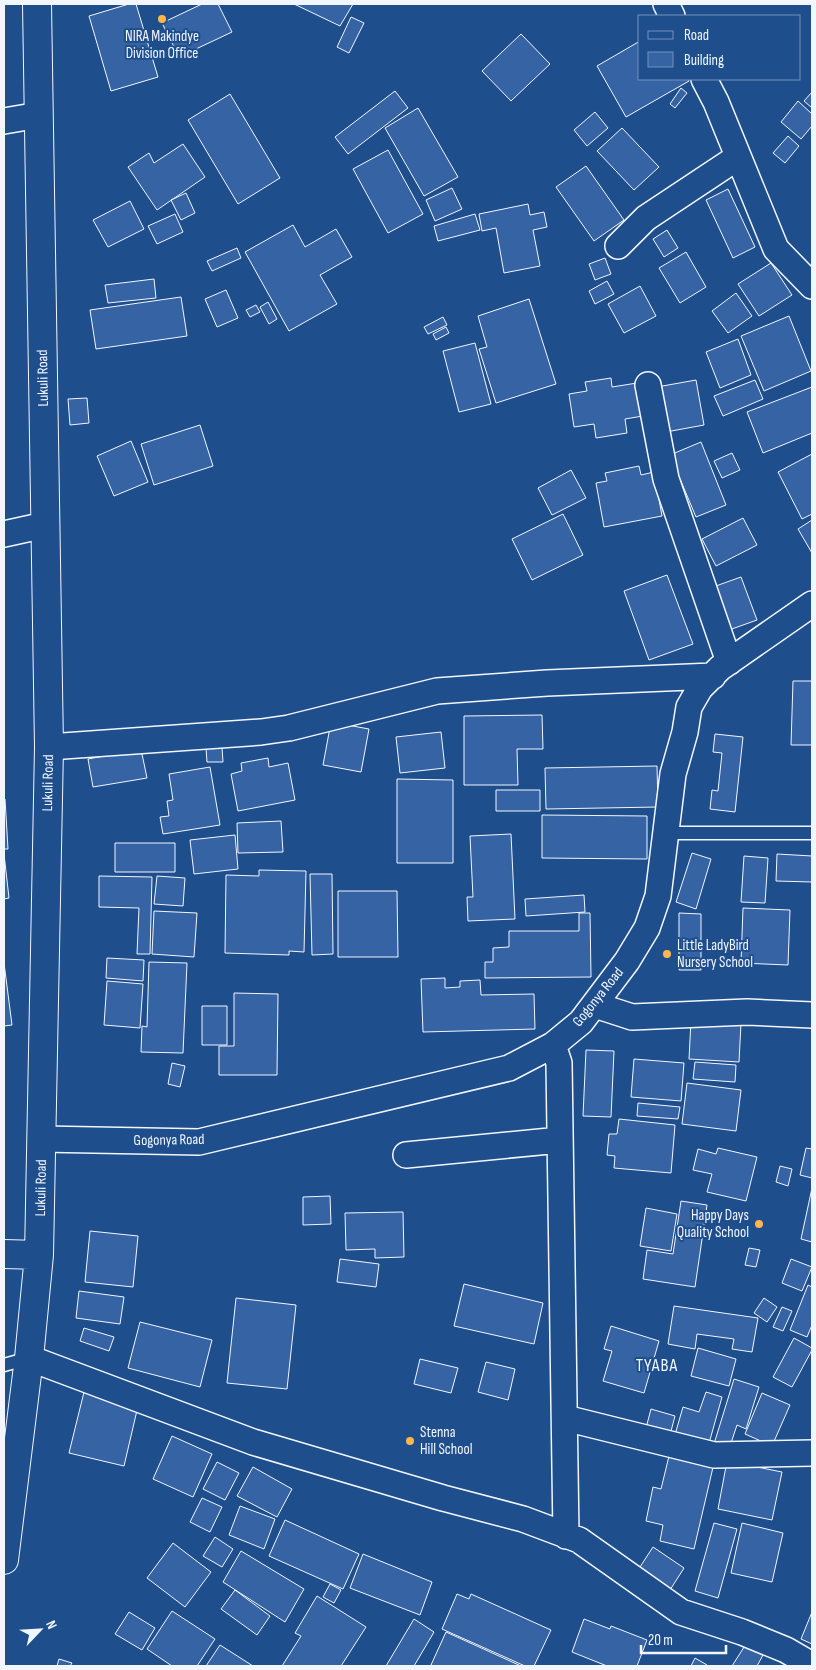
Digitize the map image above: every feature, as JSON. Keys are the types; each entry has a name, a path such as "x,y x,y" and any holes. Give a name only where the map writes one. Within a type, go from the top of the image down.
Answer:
{"street":[{"name":"Lukuli Road","path":"4,1560 17,1362 39,1255 42,1139 49,747 37,4"},
{"path":"705,80 716,102 776,249 812,286"},
{"path":"4,121 39,115"},
{"path":"618,246 646,218 738,157"},
{"path":"49,747 289,728 437,691 547,684 721,669 666,479 648,385"},
{"path":"4,534 46,525"},
{"name":"Gogonya Road","path":"42,1139 198,1142 508,1068 552,1045 582,1022 627,961 647,928 658,896 673,774 685,732 689,707 700,688 721,669 812,604"},
{"path":"595,1005 632,1017 747,1012 812,1015"},
{"path":"552,1045 559,1063 566,1536"},
{"path":"406,1154 560,1140"},
{"path":"4,1254 39,1255"},
{"path":"17,1362 253,1442 443,1498 523,1519 585,1544 681,1612 742,1632 786,1650 812,1666"},
{"path":"564,1418 714,1455 812,1452"}],"lane":[{"path":"666,833 812,833"}],"building":[{"path":"129,4 136,4 158,77 111,91 89,16"},
{"path":"202,4 218,4 232,32 179,57 162,23"},
{"path":"294,4 353,4 340,26"},
{"path":"351,17 364,23 349,53 337,47"},
{"path":"521,34 550,64 511,101 482,71"},
{"path":"638,42 638,80 689,81 626,117 597,66"},
{"path":"681,88 687,93 675,108 670,104"},
{"path":"395,91 408,108 348,154 335,137"},
{"path":"812,92 812,108 804,101"},
{"path":"230,94 280,178 238,204 188,120"},
{"path":"798,101 812,114 812,126 801,139 781,122"},
{"path":"418,108 458,177 424,196 385,128"},
{"path":"595,112 608,128 587,146 574,130"},
{"path":"622,128 659,167 634,190 597,151"},
{"path":"788,136 799,146 785,163 773,153"},
{"path":"183,144 205,177 157,210 128,167 149,153 154,163"},
{"path":"388,150 423,214 388,233 353,169"},
{"path":"586,166 624,220 594,241 556,187"},
{"path":"452,188 462,209 435,221 426,200"},
{"path":"728,189 755,247 733,258 706,200"},
{"path":"186,193 195,213 181,220 171,200"},
{"path":"130,201 144,229 108,247 93,220"},
{"path":"528,204 530,215 544,212 547,227 533,230 540,266 504,273 496,228 482,231 479,214"},
{"path":"175,214 183,232 157,244 148,226"},
{"path":"475,214 480,230 438,241 434,226"},
{"path":"293,225 305,247 336,229 352,257 320,275 337,304 289,331 245,252"},
{"path":"667,230 678,248 664,257 653,239"},
{"path":"237,248 241,258 212,271 207,261"},
{"path":"686,252 706,287 680,303 659,268"},
{"path":"605,258 611,274 595,280 589,264"},
{"path":"771,263 792,295 759,316 738,284"},
{"path":"154,279 156,298 108,303 105,285"},
{"path":"607,281 614,294 595,304 589,291"},
{"path":"640,286 656,316 624,333 608,304"},
{"path":"226,290 238,318 217,327 205,299"},
{"path":"736,293 752,316 728,333 712,311"},
{"path":"181,297 187,336 96,349 90,310"},
{"path":"529,299 556,384 496,403 479,349 487,347 478,316"},
{"path":"268,302 277,319 269,324 260,307"},
{"path":"256,305 260,312 250,317 246,310"},
{"path":"789,316 811,371 764,391 741,336"},
{"path":"443,317 447,325 428,334 424,327"},
{"path":"446,327 449,333 436,340 433,334"},
{"path":"738,339 751,375 720,388 706,352"},
{"path":"475,343 491,404 459,412 443,351"},
{"path":"611,378 612,387 637,383 643,416 625,419 627,433 596,438 594,424 574,427 569,394 587,391 585,382"},
{"path":"696,380 704,425 666,432 657,387"},
{"path":"755,380 763,399 723,416 714,396"},
{"path":"812,387 812,433 763,453 747,412"},
{"path":"87,398 89,423 70,425 68,399"},
{"path":"200,425 213,466 154,485 141,444"},
{"path":"131,441 148,482 114,496 97,456"},
{"path":"701,442 726,505 696,517 670,455"},
{"path":"732,453 740,470 722,478 714,461"},
{"path":"812,454 812,514 802,519 778,472"},
{"path":"639,466 641,475 654,472 662,516 604,527 596,483 607,481 605,473"},
{"path":"571,470 586,498 552,515 538,488"},
{"path":"563,514 583,555 532,580 512,539"},
{"path":"743,518 757,545 716,566 702,539"},
{"path":"812,520 812,553 798,529"},
{"path":"667,575 693,644 649,660 624,591"},
{"path":"741,577 757,620 729,630 713,587"},
{"path":"793,681 812,681 812,745 791,745"},
{"path":"542,715 543,749 517,749 518,785 464,785 464,716"},
{"path":"331,722 369,729 361,772 323,765"},
{"path":"441,732 445,768 400,773 396,737"},
{"path":"715,734 743,737 735,812 710,809 712,790 718,791 722,753 713,752"},
{"path":"222,747 223,762 207,762 206,748"},
{"path":"141,749 147,778 93,787 88,759"},
{"path":"268,758 269,767 288,763 295,800 238,811 231,774 242,771 241,763"},
{"path":"657,766 658,807 546,809 545,768"},
{"path":"210,767 220,825 163,834 160,817 169,816 167,801 173,800 169,774"},
{"path":"397,779 453,780 453,863 397,863"},
{"path":"496,790 540,790 540,811 496,811"},
{"path":"5,799 8,849 4,849"},
{"path":"542,815 647,816 647,859 542,858"},
{"path":"281,821 283,852 238,853 237,823"},
{"path":"511,834 515,919 468,921 467,897 473,897 470,836"},
{"path":"235,835 238,869 194,874 190,840"},
{"path":"115,843 175,843 175,872 115,872"},
{"path":"692,853 711,859 696,909 676,902"},
{"path":"4,854 9,898 4,899"},
{"path":"777,854 812,856 812,882 776,881"},
{"path":"744,856 768,858 765,903 741,902"},
{"path":"259,870 306,871 304,952 289,951 289,955 225,953 226,875 259,876"},
{"path":"310,874 332,874 333,954 312,955"},
{"path":"99,876 152,877 150,954 137,954 139,908 99,907"},
{"path":"157,876 185,878 183,906 154,904"},
{"path":"338,891 397,891 398,957 338,957"},
{"path":"584,895 585,912 526,916 525,899"},
{"path":"743,908 790,910 788,965 741,963"},
{"path":"154,911 197,913 194,957 152,954"},
{"path":"579,913 590,913 591,977 485,978 485,962 493,962 493,948 509,947 509,931 579,931"},
{"path":"679,913 701,914 701,970 679,970"},
{"path":"107,958 144,960 143,981 106,978"},
{"path":"149,962 187,963 183,1053 141,1052 142,1026 147,1027"},
{"path":"4,963 12,1025 4,1026"},
{"path":"445,978 445,988 460,987 460,981 480,980 481,995 534,994 535,1029 423,1032 421,979"},
{"path":"107,981 143,984 140,1028 104,1025"},
{"path":"234,993 278,994 277,1075 219,1075 219,1046 234,1046"},
{"path":"202,1006 227,1006 227,1045 202,1045"},
{"path":"691,1020 741,1023 739,1062 689,1059"},
{"path":"586,1050 614,1051 611,1117 583,1116"},
{"path":"634,1059 684,1063 681,1101 631,1097"},
{"path":"695,1062 736,1065 735,1082 693,1079"},
{"path":"172,1063 185,1066 180,1087 168,1084"},
{"path":"687,1083 741,1090 736,1131 682,1124"},
{"path":"638,1103 680,1107 678,1119 637,1116"},
{"path":"619,1119 675,1125 671,1173 614,1168 615,1156 607,1155 609,1134 617,1134"},
{"path":"718,1148 757,1157 746,1201 707,1192 712,1174 693,1170 698,1149 716,1154"},
{"path":"806,1148 812,1149 812,1178 800,1175"},
{"path":"780,1166 792,1169 788,1186 776,1182"},
{"path":"812,1188 812,1242 801,1239"},
{"path":"330,1196 331,1224 303,1225 303,1197"},
{"path":"681,1201 707,1205 695,1287 643,1279 647,1250 673,1254"},
{"path":"646,1208 677,1214 671,1251 640,1246"},
{"path":"403,1212 404,1257 375,1258 375,1249 346,1250 345,1213"},
{"path":"90,1231 138,1236 133,1287 85,1282"},
{"path":"749,1248 760,1250 756,1267 745,1265"},
{"path":"340,1259 379,1264 376,1287 337,1282"},
{"path":"791,1259 812,1267 802,1291 782,1283"},
{"path":"464,1284 543,1303 534,1344 454,1326"},
{"path":"808,1285 812,1287 812,1325 807,1337 790,1330"},
{"path":"79,1291 124,1297 120,1324 76,1318"},
{"path":"236,1298 296,1305 287,1389 227,1383"},
{"path":"764,1298 777,1307 767,1322 754,1313"},
{"path":"674,1306 758,1318 752,1352 732,1349 734,1339 697,1334 695,1349 668,1344"},
{"path":"782,1307 792,1311 783,1331 773,1327"},
{"path":"140,1322 212,1340 200,1387 128,1368"},
{"path":"611,1326 659,1341 644,1393 603,1381 612,1351 604,1349"},
{"path":"84,1328 114,1337 109,1351 80,1341"},
{"path":"794,1338 812,1348 812,1350 792,1387 773,1377"},
{"path":"698,1348 736,1359 729,1386 691,1376"},
{"path":"420,1359 458,1368 451,1393 414,1384"},
{"path":"486,1362 515,1369 508,1400 478,1392"},
{"path":"734,1379 759,1387 746,1429 737,1425 729,1449 714,1444"},
{"path":"84,1392 138,1406 124,1466 69,1453"},
{"path":"706,1392 722,1397 708,1447 674,1438 683,1407 699,1412"},
{"path":"762,1393 790,1405 772,1446 745,1434"},
{"path":"651,1409 675,1416 670,1435 646,1428"},
{"path":"172,1436 212,1454 193,1497 153,1479"},
{"path":"670,1452 714,1463 694,1549 660,1541 663,1525 646,1521 653,1487 661,1489"},
{"path":"727,1461 782,1472 772,1520 718,1509"},
{"path":"217,1462 239,1473 225,1500 203,1489"},
{"path":"253,1467 292,1489 277,1517 237,1496"},
{"path":"202,1498 222,1507 210,1532 190,1522"},
{"path":"240,1506 275,1519 264,1549 229,1535"},
{"path":"285,1520 359,1554 343,1589 269,1556"},
{"path":"714,1523 737,1529 718,1598 695,1591"},
{"path":"742,1523 783,1533 772,1582 731,1573"},
{"path":"215,1537 233,1549 222,1567 203,1556"},
{"path":"173,1543 211,1572 185,1607 147,1578"},
{"path":"653,1547 684,1568 670,1590 638,1570"},
{"path":"241,1551 304,1589 285,1622 223,1582"},
{"path":"363,1554 432,1582 420,1615 350,1588"},
{"path":"330,1584 341,1590 334,1603 323,1597"},
{"path":"235,1590 270,1616 257,1635 221,1609"},
{"path":"457,1594 469,1599 471,1594 551,1630 534,1666 525,1666 442,1629"},
{"path":"317,1596 366,1627 341,1666 282,1666 301,1636 295,1633"},
{"path":"172,1611 215,1639 197,1666 172,1666 147,1649"},
{"path":"129,1612 155,1628 142,1650 115,1634"},
{"path":"812,1612 812,1644 801,1639"},
{"path":"414,1619 434,1632 414,1666 386,1666"},
{"path":"584,1619 610,1629 611,1626 647,1640 637,1666 607,1666 572,1652"},
{"path":"446,1632 521,1666 431,1665"},
{"path":"746,1644 763,1655 757,1666 732,1666"},
{"path":"220,1645 253,1666 206,1666"},
{"path":"695,1658 707,1665 691,1666"},
{"path":"59,1659 72,1663 70,1666 57,1666"}],"place":[{"name":"NIRA Makindye Division Office","path":"162,19"},
{"name":"Little LadyBird Nursery School","path":"667,954"},
{"name":"Happy Days Quality School","path":"759,1224"},
{"name":"Stenna Hill School","path":"410,1441"}],"district":[{"name":"TYABA","path":"657,1365"}]}
